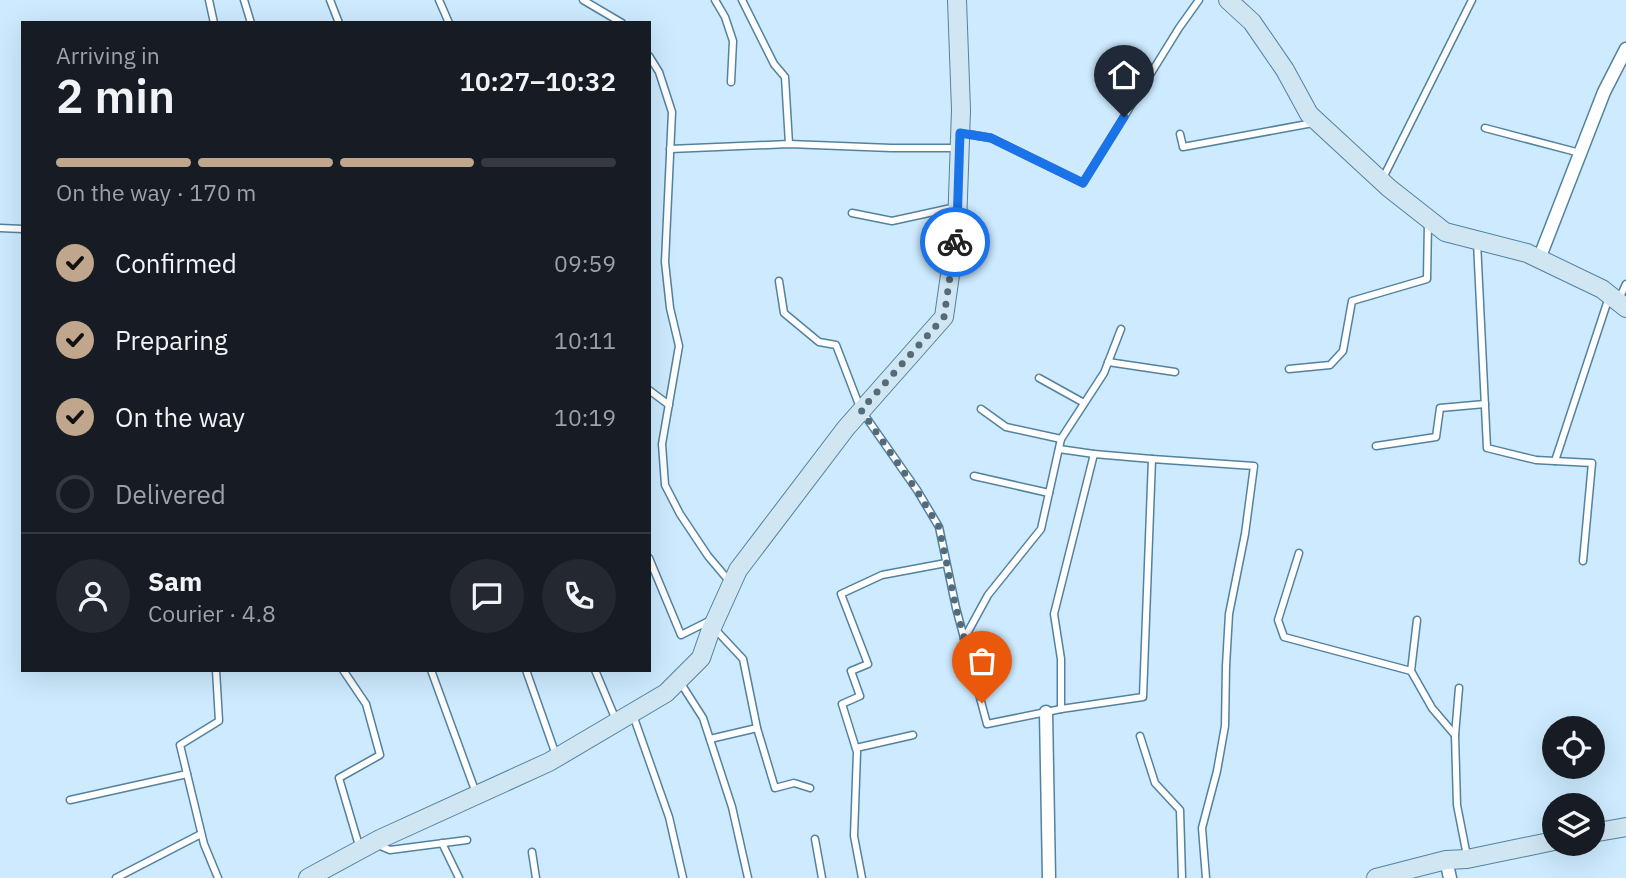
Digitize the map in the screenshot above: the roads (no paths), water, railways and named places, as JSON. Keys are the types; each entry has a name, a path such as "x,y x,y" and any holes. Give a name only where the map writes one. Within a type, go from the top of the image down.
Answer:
{"street":[{"path":"308,878 367,846 557,757 666,693 701,658 738,570 846,428 944,317 958,206 961,110 957,0"},
{"path":"1228,0 1252,22 1285,70 1309,114 1382,182 1428,220 1445,232 1527,253 1602,289 1618,302"},
{"path":"1539,259 1604,92 1626,49"},
{"path":"1046,712 1049,878"},
{"path":"1605,831 1626,827"},
{"path":"1376,878 1448,869 1467,859 1542,843"}],"lane":[{"path":"209,0 214,21"},
{"path":"244,0 250,21"},
{"path":"330,0 338,21"},
{"path":"439,0 448,21"},
{"path":"583,0 619,21"},
{"path":"715,0 725,17 733,41 731,82"},
{"path":"741,0 774,64 785,77 789,144"},
{"path":"670,149 789,144 891,148 991,138 1083,183 1199,0"},
{"path":"1382,182 1472,0"},
{"path":"651,59 659,72 672,112 664,262 670,308 679,346 662,444 665,485 680,514 708,556 732,584"},
{"path":"1180,134 1183,147 1318,122"},
{"path":"1485,128 1580,153"},
{"path":"852,213 892,221 958,206"},
{"path":"1289,369 1330,365 1343,351 1352,301 1427,279 1428,220"},
{"path":"0,228 21,229"},
{"path":"1477,241 1487,448 1536,460 1592,463 1583,561"},
{"path":"779,281 784,313 819,342 836,345 861,410 939,527 956,608 987,724 1060,709 1143,697 1152,459"},
{"path":"1555,461 1626,284"},
{"path":"964,639 988,595 1041,529 1062,439 1104,373 1121,329"},
{"path":"1108,362 1175,372"},
{"path":"1039,379 1084,403"},
{"path":"651,392 669,405"},
{"path":"1376,446 1436,437 1440,408 1485,404"},
{"path":"981,409 1006,427 1062,439"},
{"path":"1059,449 1254,466 1245,534 1229,614 1225,726 1202,828 1206,878"},
{"path":"1060,709 1061,659 1054,614 1094,454"},
{"path":"974,476 1049,492"},
{"path":"1298,553 1278,620 1284,637 1411,671"},
{"path":"651,563 681,635 715,622 743,659 757,728 775,788 794,783 810,788"},
{"path":"862,878 854,836 857,752 842,704 860,696 851,671 868,664 841,594 882,575 946,563"},
{"path":"1417,620 1411,671 1432,708 1455,735"},
{"path":"216,672 219,721 180,745 201,834 218,878"},
{"path":"344,672 366,704 380,755 339,778 367,846 390,850 467,840"},
{"path":"432,672 476,795"},
{"path":"527,672 557,757"},
{"path":"596,672 625,717 669,817 682,878"},
{"path":"679,680 703,718 732,807 748,878"},
{"path":"1459,688 1455,735 1457,806 1467,859"},
{"path":"710,739 757,728"},
{"path":"856,748 913,735"},
{"path":"1140,736 1155,783 1180,810 1182,878"},
{"path":"70,800 187,774"},
{"path":"116,878 201,834"},
{"path":"815,839 822,878"},
{"path":"442,844 459,878"},
{"path":"532,852 537,878"}]}
